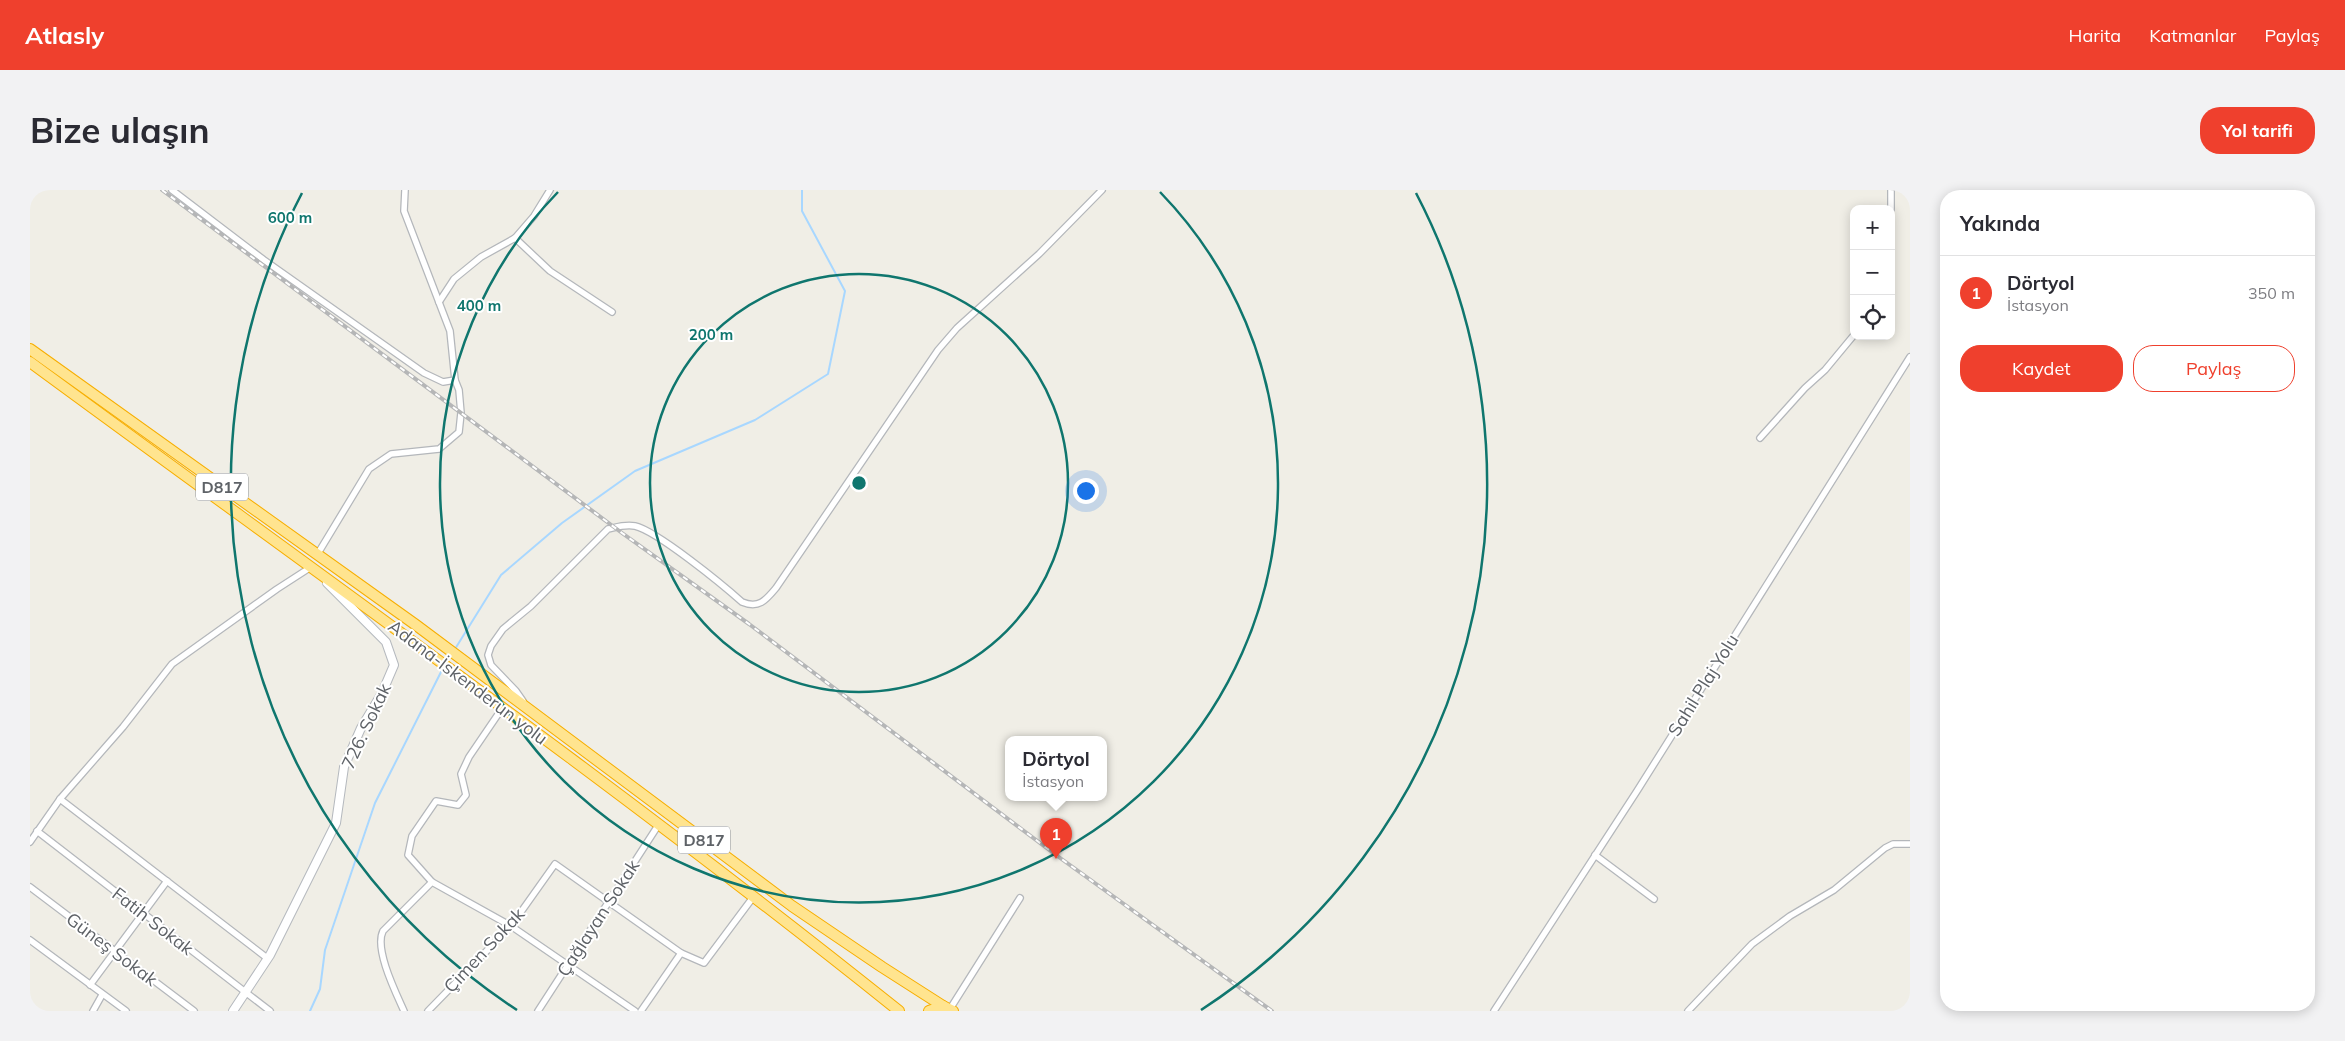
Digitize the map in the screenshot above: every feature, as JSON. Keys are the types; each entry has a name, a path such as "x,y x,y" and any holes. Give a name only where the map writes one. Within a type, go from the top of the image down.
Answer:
{"highway":[{"name":"D817","path":"30,349 416,625 792,906 882,968 948,1009"},
{"name":"Adana-İskenderun yolu","path":"30,362 462,676 754,896 899,1011"},
{"path":"311,567 317,555"},
{"path":"929,1011 948,1009"}],"street":[{"path":"172,190 264,260 424,373 443,382 455,380"},
{"path":"317,555 369,469 391,454 439,449 459,432 461,414 459,390 455,380 450,331 404,211 405,190"},
{"path":"439,302 454,279 481,257 515,238 534,216 550,190"},
{"path":"527,707 516,691 490,664 488,655 491,646 503,629 531,606 608,529 623,525 636,526 666,544 742,602 750,605 762,603 776,588 938,350 963,323 1062,232 1102,190"},
{"path":"1891,190 1891,205"},
{"path":"515,238 550,271 612,312"},
{"path":"1760,438 1794,399 1831,364 1850,340"},
{"name":"Sahil Plaj Yolu","path":"1494,1011 1910,357"},
{"path":"30,842 60,799 123,727 172,664 311,567"},
{"name":"726. Sokak","path":"234,1011 267,958 336,823 344,767 361,728 382,693 394,665 386,642 311,567"},
{"path":"503,707 469,757 460,774 466,795 458,805 436,800 412,836 408,855 432,882 511,926 635,1011"},
{"path":"60,799 267,958"},
{"name":"Çağlayan Sokak","path":"538,1011 659,824"},
{"name":"Fatih Sokak","path":"36,831 145,913 269,1011"},
{"path":"1688,1011 1752,944 1790,916 1834,890 1886,848 1893,844 1910,844"},
{"path":"1595,855 1654,899"},
{"name":"Çimen Sokak","path":"428,1011 511,926 555,864 609,902"},
{"path":"90,986 167,882"},
{"path":"404,1011 385,964 381,936 383,931 432,882"},
{"name":"Güneş Sokak","path":"30,887 194,1011"},
{"path":"609,902 680,953 704,964 754,896"},
{"path":"948,1009 1020,898"},
{"path":"30,940 126,1011"},
{"path":"641,1011 680,953"},
{"path":"93,1011 102,995"}],"waterway":[{"path":"455,649 501,575 562,523 635,471 755,420 828,374 845,291 802,211 802,190"},
{"path":"310,1011 320,989 325,950 375,803 443,668"}],"railway":[{"path":"162,190 622,533 749,624 1056,855 1272,1011"}],"place":[{"name":"Dörtyol","path":"1056,859"}]}
